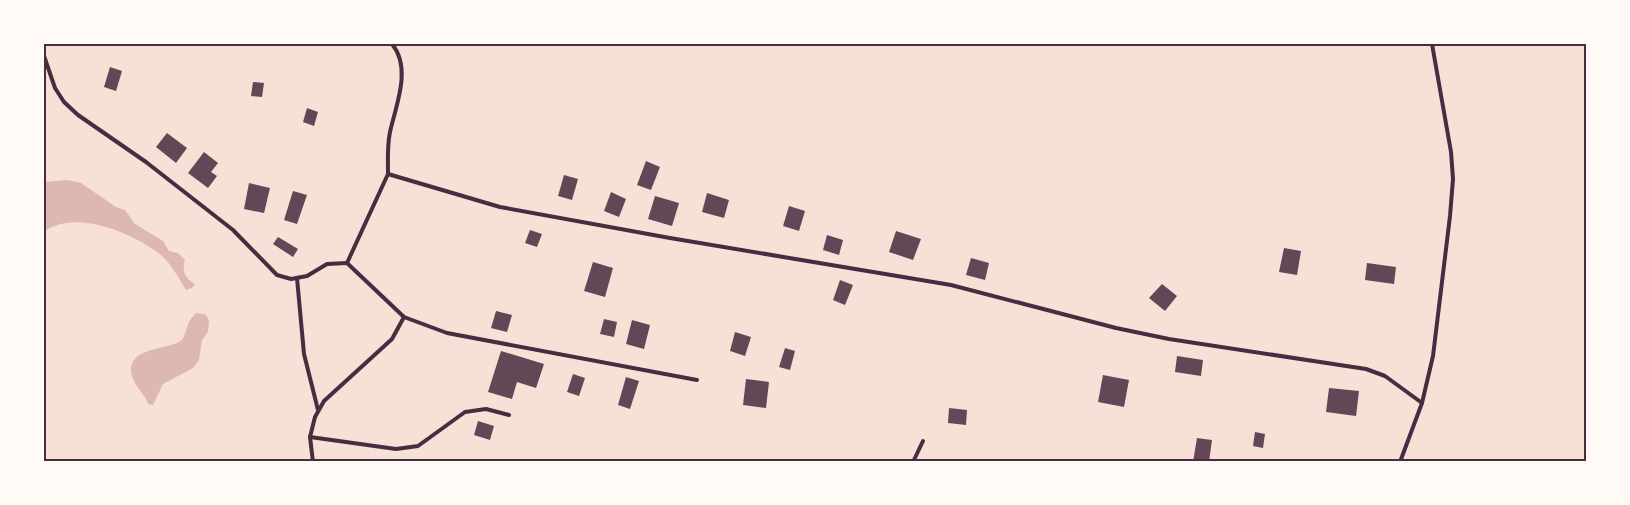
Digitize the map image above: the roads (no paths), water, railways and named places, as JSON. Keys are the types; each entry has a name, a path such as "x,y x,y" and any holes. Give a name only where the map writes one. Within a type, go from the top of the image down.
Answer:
{"lane":[{"path":"347,263 388,174 388,149 399,101 401,68 401,54 392,44"},
{"path":"1400,462 1422,403 1433,356 1453,179 1432,44"},
{"path":"44,56 64,102 78,115 146,162 233,230 277,275 297,278 307,276 327,264 347,263 404,317 447,333 697,380"},
{"path":"388,174 500,207 951,285 1116,328 1169,339 1366,369 1385,376 1422,403"},
{"path":"297,278 304,354 318,411"},
{"path":"313,462 310,437 318,411 338,385 392,339 404,317"},
{"path":"310,437 396,449 418,447 465,412 486,409 509,415"},
{"path":"914,462 923,441"}]}
